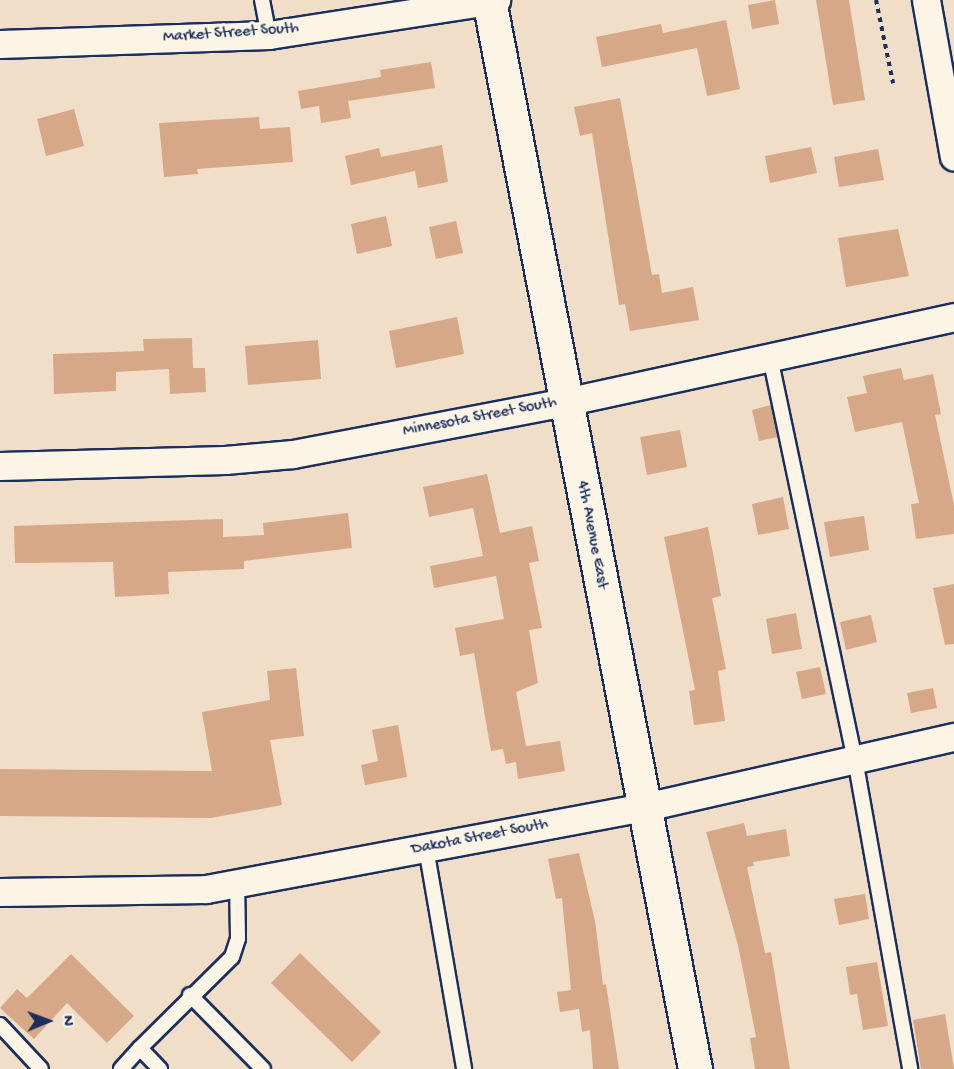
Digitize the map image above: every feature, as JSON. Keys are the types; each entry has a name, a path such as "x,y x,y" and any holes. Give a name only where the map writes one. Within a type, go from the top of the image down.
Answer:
{"street":[{"name":"Market Street South","path":"0,44 269,35 491,0"},
{"name":"4th Avenue East","path":"491,0 565,402 695,1069"},
{"path":"926,0 954,158"},
{"name":"Minnesota Street South","path":"0,466 225,460 293,454 565,402 954,317"},
{"name":"Dakota Street South","path":"0,891 206,889 237,884 645,807 954,737"}],"lane":[{"path":"262,0 269,35"},
{"path":"770,357 855,759 910,1069"},
{"path":"426,848 464,1069"},
{"path":"121,1069 190,995 232,957 238,938 237,884"},
{"path":"190,995 264,1069"},
{"path":"0,1024 41,1069"},
{"path":"140,1048 160,1069"}],"path":[{"path":"876,0 893,83"}],"building":[{"path":"775,0 779,24 752,29 748,5"},
{"path":"816,0 849,0 865,100 833,105"},
{"path":"726,20 740,89 707,96 697,48 602,67 596,37 661,24 663,33"},
{"path":"431,62 435,88 348,101 351,118 321,123 319,106 301,109 298,91 381,77 380,70"},
{"path":"620,98 652,275 659,274 662,293 693,287 699,320 630,331 625,304 619,305 592,133 580,136 574,107"},
{"path":"74,109 84,146 46,156 37,119"},
{"path":"259,117 260,129 290,127 293,162 197,169 198,174 164,177 159,123"},
{"path":"442,145 448,182 418,188 415,171 351,185 345,156 379,148 381,157"},
{"path":"811,147 817,173 770,183 765,156"},
{"path":"878,149 884,180 839,187 834,157"},
{"path":"386,216 392,246 357,254 351,224"},
{"path":"456,221 463,253 436,259 429,227"},
{"path":"898,229 909,276 846,287 838,238"},
{"path":"457,317 464,354 396,368 389,331"},
{"path":"192,338 193,368 205,368 206,392 170,394 169,369 116,372 116,391 54,394 53,354 144,351 143,339"},
{"path":"318,340 321,379 248,385 245,346"},
{"path":"901,368 904,380 933,374 941,414 935,415 954,505 954,534 916,539 911,504 919,503 902,422 855,432 847,397 867,393 863,376"},
{"path":"771,405 778,437 759,441 752,410"},
{"path":"680,430 687,467 647,475 640,437"},
{"path":"487,474 500,533 532,526 539,561 529,563 542,628 529,630 538,683 516,692 526,746 560,741 565,771 518,779 516,762 506,764 503,749 491,751 474,653 460,656 455,628 504,619 496,576 434,588 430,566 483,556 473,508 429,517 423,487"},
{"path":"783,497 789,529 758,535 752,504"},
{"path":"348,513 352,548 244,561 244,569 168,572 169,594 115,597 113,562 15,563 14,526 223,519 223,537 264,535 263,523"},
{"path":"864,516 869,550 830,557 824,522"},
{"path":"708,527 721,596 712,598 726,669 718,671 725,721 694,725 689,691 695,690 664,537"},
{"path":"954,584 954,644 945,645 933,588"},
{"path":"796,613 802,649 772,654 766,619"},
{"path":"871,615 877,642 846,650 840,622"},
{"path":"820,667 826,694 802,699 796,672"},
{"path":"296,668 304,736 270,740 282,805 211,818 0,816 0,769 212,771 202,712 270,700 267,671"},
{"path":"933,688 937,708 911,713 907,693"},
{"path":"398,725 407,777 365,785 361,765 378,761 372,730"},
{"path":"744,823 747,836 786,829 790,856 753,862 754,866 747,867 765,953 771,952 790,1069 755,1069 750,1038 756,1037 738,945 706,832"},
{"path":"579,853 595,921 603,985 606,984 619,1069 593,1069 590,1030 582,1032 579,1009 560,1012 557,992 571,990 562,898 556,899 548,859"},
{"path":"865,894 869,919 839,925 834,899"},
{"path":"300,953 381,1032 352,1062 271,983"},
{"path":"71,954 134,1016 107,1043 67,1003 34,1039 0,1008 17,989 27,998"},
{"path":"877,962 888,1026 863,1030 857,994 850,995 846,967"},
{"path":"945,1014 954,1069 921,1069 913,1020"}]}
